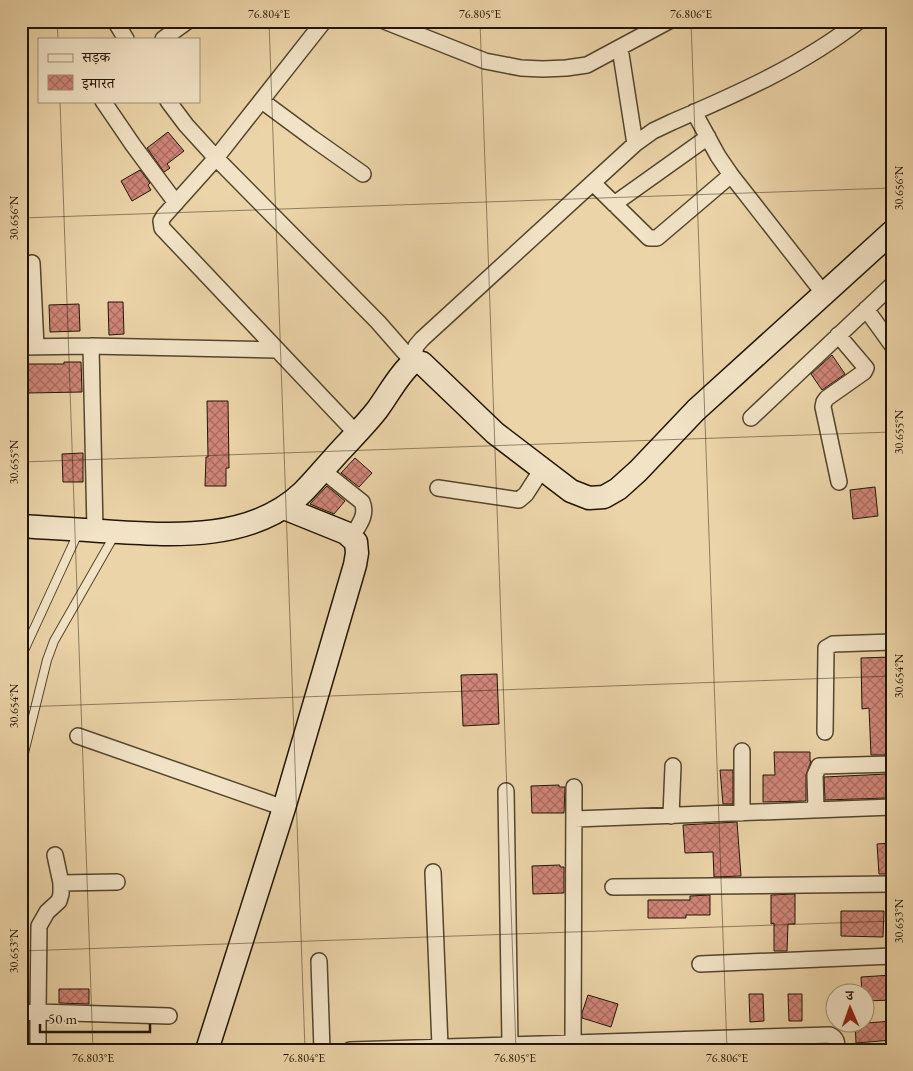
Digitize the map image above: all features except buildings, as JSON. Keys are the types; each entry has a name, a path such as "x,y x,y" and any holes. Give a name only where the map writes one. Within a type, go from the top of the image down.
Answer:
{"street":[{"path":"115,21 125,38"},
{"path":"164,38 188,21"},
{"path":"324,21 216,158 161,221 162,228 356,433"},
{"path":"384,21 485,61 521,68 566,68 587,65 669,21"},
{"path":"21,526 152,534 217,531 247,525 284,508 303,492 376,412 413,362 416,346 422,338 635,144 653,131 794,65 815,53 859,21"},
{"path":"620,48 635,144"},
{"path":"262,101 364,174"},
{"path":"104,102 176,202"},
{"path":"169,102 186,126 216,158 378,322 413,362 422,363 495,433 571,491 589,498 604,497 618,489 638,471 696,410 892,232"},
{"path":"694,112 731,175 824,294"},
{"path":"614,204 708,137"},
{"path":"593,183 649,238 656,238 731,175"},
{"path":"32,263 29,347 91,346 276,350"},
{"path":"751,418 892,285"},
{"path":"866,309 892,345"},
{"path":"838,335 866,368 864,372 824,402 823,407 839,482"},
{"path":"91,346 97,530"},
{"path":"438,488 519,500 526,494 542,469"},
{"path":"322,470 362,502 365,507 363,517 351,538"},
{"path":"207,1050 284,808 357,553 356,542 346,533 284,508"},
{"path":"825,732 826,648 833,644 892,642"},
{"path":"78,736 284,808"},
{"path":"742,751 742,813"},
{"path":"816,810 815,775 819,766 892,764"},
{"path":"671,816 673,766"},
{"path":"573,1042 574,787"},
{"path":"506,791 510,1044"},
{"path":"575,819 892,807"},
{"path":"38,1050 39,926 47,912 59,900 61,894 61,883 54,855"},
{"path":"434,872 440,1046"},
{"path":"61,883 117,882"},
{"path":"613,886 892,884"},
{"path":"700,964 892,956"},
{"path":"319,960 322,1050"},
{"path":"21,1013 169,1016"},
{"path":"350,1050 830,1035 836,1040 837,1050"}],"lane":[{"path":"21,657 97,530"},
{"path":"21,765 47,660 97,530"}]}
